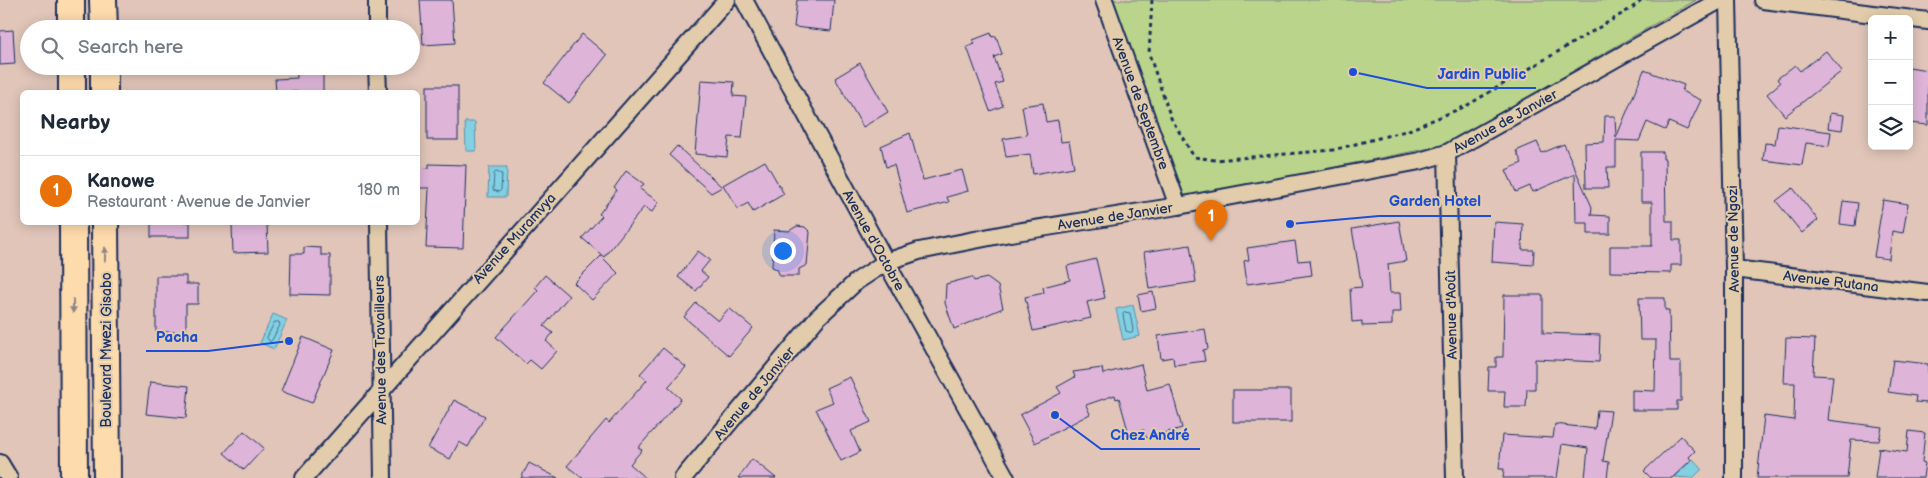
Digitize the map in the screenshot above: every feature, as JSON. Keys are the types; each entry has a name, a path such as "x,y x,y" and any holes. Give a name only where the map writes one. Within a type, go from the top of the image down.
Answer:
{"main road":[{"path":"71,0 72,20"},
{"path":"103,0 104,20"},
{"path":"72,75 72,90"},
{"path":"104,75 104,90"},
{"path":"73,225 74,478"},
{"name":"Boulevard Mwezi Gisabo","path":"105,225 107,478"}],"street":[{"path":"377,0 377,20"},
{"name":"Avenue Muramvya","path":"304,478 380,389 726,0"},
{"name":"Avenue d'Octobre","path":"744,0 1006,478"},
{"name":"Avenue de Septembre","path":"1104,0 1178,206"},
{"name":"Avenue de Janvier","path":"683,478 817,318 857,281 886,262 919,251 1010,233 1178,206 1420,161 1447,153 1720,0"},
{"name":"Avenue de Ngozi","path":"1728,0 1734,269 1734,478"},
{"path":"1763,0 1928,21"},
{"path":"378,75 378,90"},
{"name":"Avenue d'Août","path":"1447,153 1455,478"},
{"name":"Avenue des Travailleurs","path":"379,225 380,389 383,478"},
{"name":"Avenue Rutana","path":"1734,269 1928,293"},
{"path":"0,464 9,478"}],"path":[{"path":"1152,0 1149,54 1171,118 1194,157 1215,160 1333,150 1409,130 1466,106 1632,8 1640,0"}],"green space":[{"path":"1109,0 1696,0 1445,145 1180,198"}],"water":[{"path":"465,122 475,122 476,151 466,151"},
{"path":"489,167 507,167 506,197 488,197"},
{"path":"1133,305 1140,336 1123,340 1116,309"},
{"path":"273,314 287,320 274,349 260,343"},
{"path":"1693,459 1702,469 1693,478 1674,477"}],"building":[{"path":"420,0 452,0 455,43 423,45"},
{"path":"797,0 834,0 831,31 794,27"},
{"path":"13,30 15,64 0,65 0,31"},
{"path":"991,33 992,37 996,36 1002,54 994,57 1003,82 995,84 1003,106 990,111 967,47 975,44 973,40"},
{"path":"582,34 607,55 569,103 544,83"},
{"path":"1826,51 1842,71 1785,116 1767,94 1780,83 1777,79 1795,65 1800,71"},
{"path":"860,63 888,112 863,127 835,78"},
{"path":"1913,68 1928,70 1928,125 1913,123"},
{"path":"1644,70 1684,85 1682,91 1701,100 1687,130 1669,122 1665,130 1647,122 1639,141 1616,140 1616,167 1607,167 1608,188 1586,188 1585,143 1604,142 1605,116 1615,116 1616,138"},
{"path":"297,75 323,75 323,90 276,90 275,79 297,78"},
{"path":"701,80 734,82 733,96 746,97 742,138 729,137 727,157 695,154"},
{"path":"427,86 458,86 458,140 427,140"},
{"path":"1043,103 1046,122 1058,120 1061,142 1069,141 1074,167 1033,174 1030,154 1006,157 1003,139 1027,135 1022,106"},
{"path":"1830,113 1844,115 1842,130 1828,128"},
{"path":"1778,125 1831,132 1829,146 1806,143 1802,165 1763,160 1765,143 1775,144"},
{"path":"910,133 923,180 962,170 968,191 947,197 949,202 907,213 894,165 886,167 881,146"},
{"path":"1537,142 1542,153 1564,144 1592,207 1591,215 1610,216 1610,234 1588,234 1588,223 1576,223 1575,174 1533,192 1530,186 1516,192 1506,170 1522,163 1516,151"},
{"path":"677,146 722,187 711,193 669,155"},
{"path":"1641,152 1663,152 1663,159 1665,159 1666,221 1673,221 1673,240 1681,240 1681,265 1671,265 1671,273 1610,272 1610,246 1652,246 1652,202 1641,202"},
{"path":"765,161 784,194 753,212 748,203 738,209 723,185"},
{"path":"429,164 466,165 463,248 426,247 429,188 420,188 420,167 429,168"},
{"path":"626,171 644,184 640,189 659,202 652,212 644,207 604,257 582,238 602,216 599,214 617,190 614,188"},
{"path":"1793,188 1818,220 1802,233 1776,201"},
{"path":"1883,200 1908,204 1903,233 1892,231 1889,259 1874,257"},
{"path":"1843,201 1858,203 1855,226 1840,224"},
{"path":"1399,221 1406,261 1388,264 1390,293 1400,293 1401,312 1392,312 1392,325 1362,326 1362,321 1352,322 1350,288 1362,287 1352,229"},
{"path":"1494,222 1523,224 1522,250 1534,250 1533,265 1492,262"},
{"path":"151,225 190,225 190,237 151,237"},
{"path":"232,225 267,225 268,252 233,253"},
{"path":"797,226 805,227 810,232 807,265 799,269 799,276 780,276 777,269 772,267 774,230 789,231"},
{"path":"1295,241 1298,261 1310,260 1312,275 1247,284 1244,261 1249,260 1247,248"},
{"path":"1190,245 1196,282 1149,289 1144,252"},
{"path":"304,247 321,248 321,255 330,255 330,295 290,294 291,254 304,254"},
{"path":"698,251 710,260 701,271 708,277 696,291 678,277"},
{"path":"601,256 618,273 592,300 574,283"},
{"path":"1096,259 1105,298 1087,302 1091,318 1033,331 1025,297 1044,293 1043,287 1070,280 1067,266"},
{"path":"545,275 569,296 544,326 553,333 546,341 557,351 541,369 530,360 526,364 496,337 538,290 535,287"},
{"path":"156,276 186,276 186,284 198,284 198,304 186,304 186,332 156,332"},
{"path":"972,277 974,281 987,278 998,286 1003,308 954,329 945,303 946,284"},
{"path":"1153,292 1156,308 1141,311 1138,295"},
{"path":"1504,295 1543,295 1543,333 1600,335 1599,362 1535,359 1535,389 1527,389 1526,407 1504,407 1505,391 1488,391 1489,367 1496,367 1496,357 1503,357"},
{"path":"1639,298 1665,298 1665,310 1669,310 1670,362 1681,362 1681,401 1677,401 1677,410 1632,410 1632,390 1655,391 1656,340 1640,340"},
{"path":"696,303 718,321 729,308 753,328 729,356 684,317"},
{"path":"1205,329 1208,349 1203,350 1205,361 1174,365 1173,357 1161,359 1158,336"},
{"path":"303,337 334,350 312,403 281,391"},
{"path":"1786,338 1815,339 1813,375 1833,376 1828,420 1882,427 1879,441 1851,440 1847,478 1757,478 1764,416 1794,420 1795,383 1784,383"},
{"path":"663,348 686,367 668,387 681,399 638,448 642,450 630,464 646,478 582,478 567,466 606,420 609,423 647,380 640,374"},
{"path":"1893,360 1928,364 1928,403 1915,402 1916,396 1888,392"},
{"path":"1141,364 1147,390 1170,384 1182,428 1146,438 1144,430 1129,434 1119,398 1116,399 1115,395 1086,405 1090,414 1035,443 1020,415 1061,393 1057,387 1075,377 1073,372 1102,368 1103,374"},
{"path":"850,377 871,422 851,431 860,452 841,461 816,409 833,402 826,388"},
{"path":"150,382 189,386 186,418 146,414"},
{"path":"1233,390 1291,390 1291,422 1233,422"},
{"path":"454,400 485,416 468,447 459,442 450,459 428,448"},
{"path":"1597,410 1611,411 1603,461 1609,462 1607,478 1585,478 1588,448 1562,444 1557,478 1503,478 1504,469 1499,469 1502,435 1553,438 1555,424 1595,429"},
{"path":"244,431 264,448 244,470 224,453"},
{"path":"1909,431 1925,433 1922,462 1925,463 1923,478 1875,478 1879,448 1907,452"},
{"path":"1681,436 1695,451 1689,457 1691,460 1672,478 1651,478 1644,471"},
{"path":"752,459 776,478 738,478"},
{"path":"529,463 558,478 521,478"}],"place":[{"name":"Jardin Public","path":"1353,72"},
{"name":"Garden Hotel","path":"1290,224"},
{"name":"Kanowe","path":"1211,241"},
{"name":"Pacha","path":"289,341"},
{"name":"Chez André","path":"1055,415"}]}
